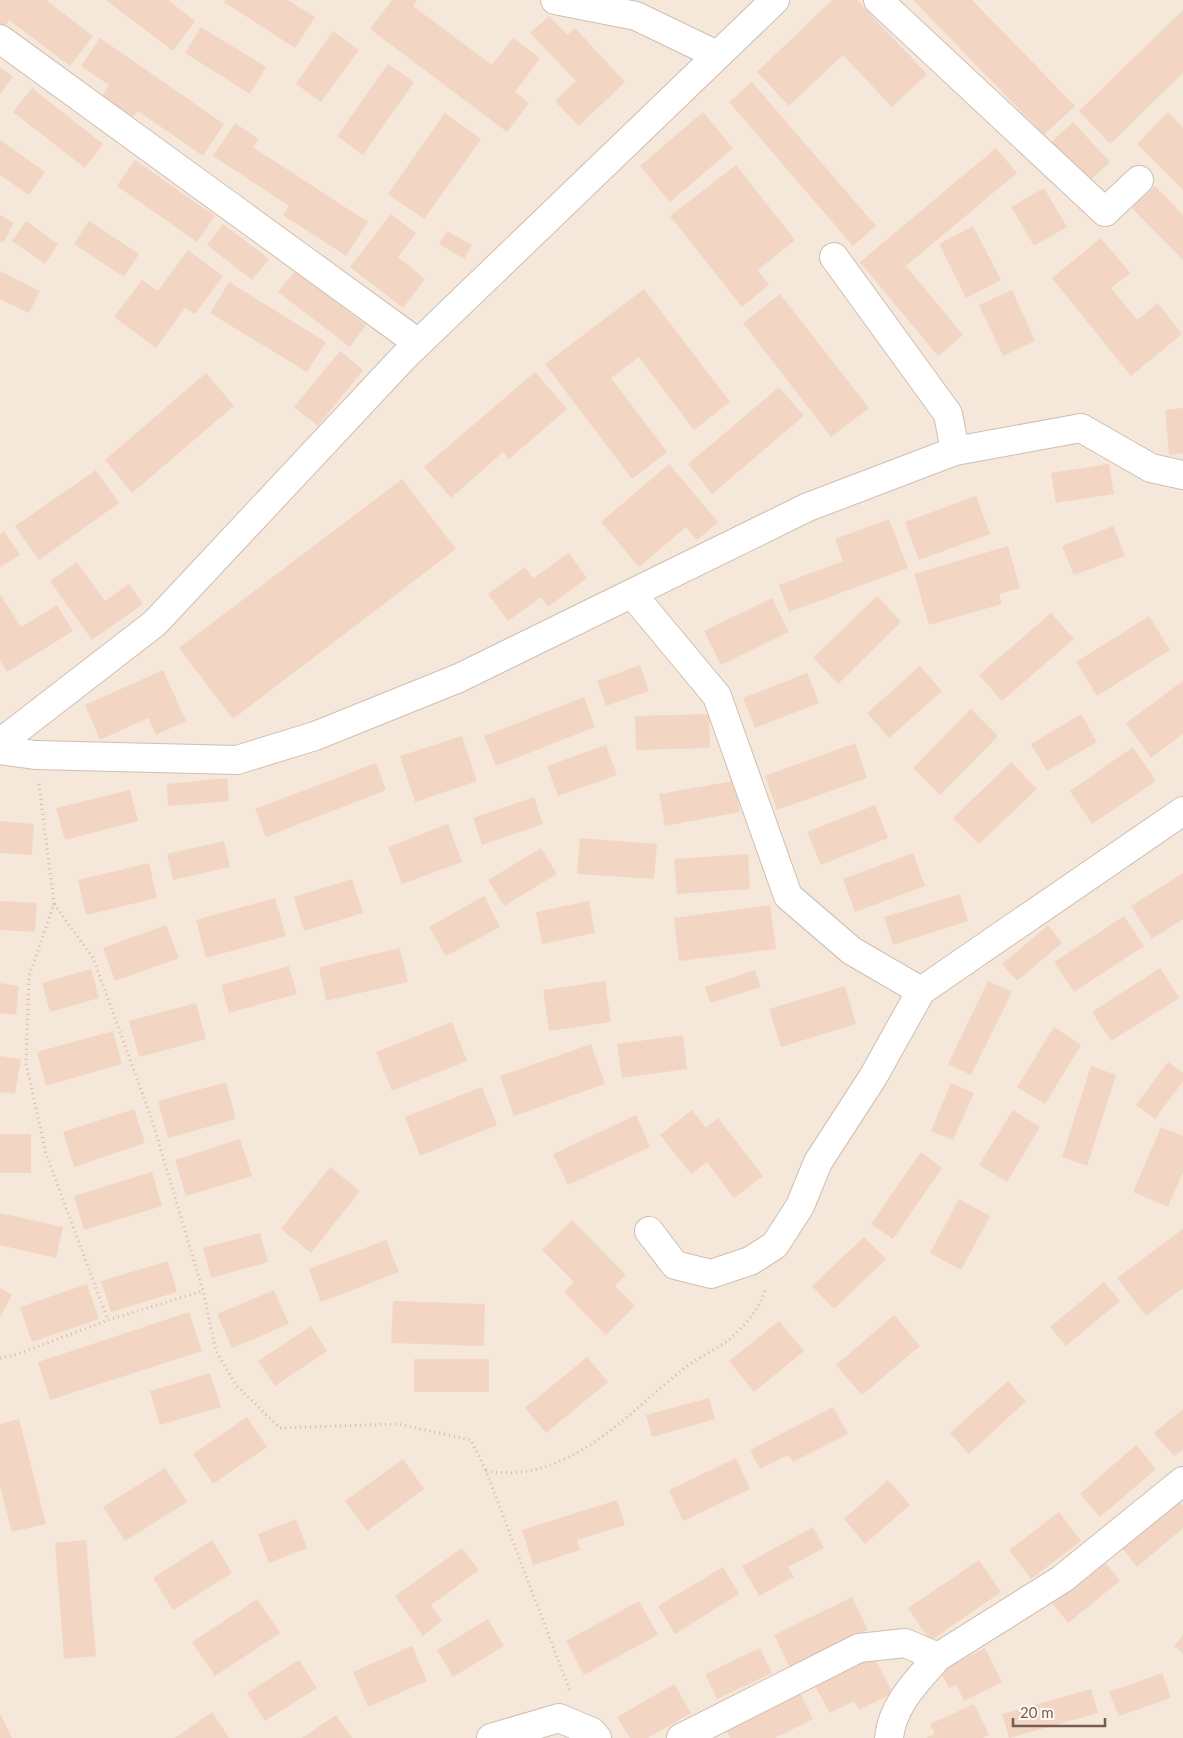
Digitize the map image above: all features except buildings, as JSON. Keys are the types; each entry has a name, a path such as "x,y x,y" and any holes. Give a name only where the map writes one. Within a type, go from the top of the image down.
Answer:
{"street":[{"path":"556,0 636,16 717,55"},
{"path":"0,744 155,622 418,343 775,0"},
{"path":"878,0 1105,212 1139,180"},
{"path":"0,40 418,343"},
{"path":"834,257 948,414 955,451"},
{"path":"0,750 35,755 237,760 315,736 459,678 808,507 955,451 1082,428 1150,468 1183,475"},
{"path":"633,594 718,696 788,896 852,951 921,990"},
{"path":"649,1231 675,1265 711,1274 750,1261 775,1245 800,1206 818,1162 873,1077 921,990 1183,811"},
{"path":"889,1738 890,1726 905,1696 938,1657 1062,1579 1183,1481"},
{"path":"681,1738 859,1648 905,1643 938,1657"},
{"path":"491,1738 560,1718 595,1735"}],"path":[{"path":"35,755 54,904 29,976 26,1063 46,1154 108,1320"},
{"path":"54,904 93,958 151,1117 203,1291 216,1351 236,1385 280,1428 398,1424 471,1440 486,1471 564,1680 595,1735"},
{"path":"486,1471 506,1474 535,1470 562,1460 623,1420 683,1369 732,1337 762,1304 775,1245"},
{"path":"0,1358 18,1354 108,1320 203,1291"}],"shaded area":[{"path":"0,0 1183,0 1183,1738 0,1738"}]}
